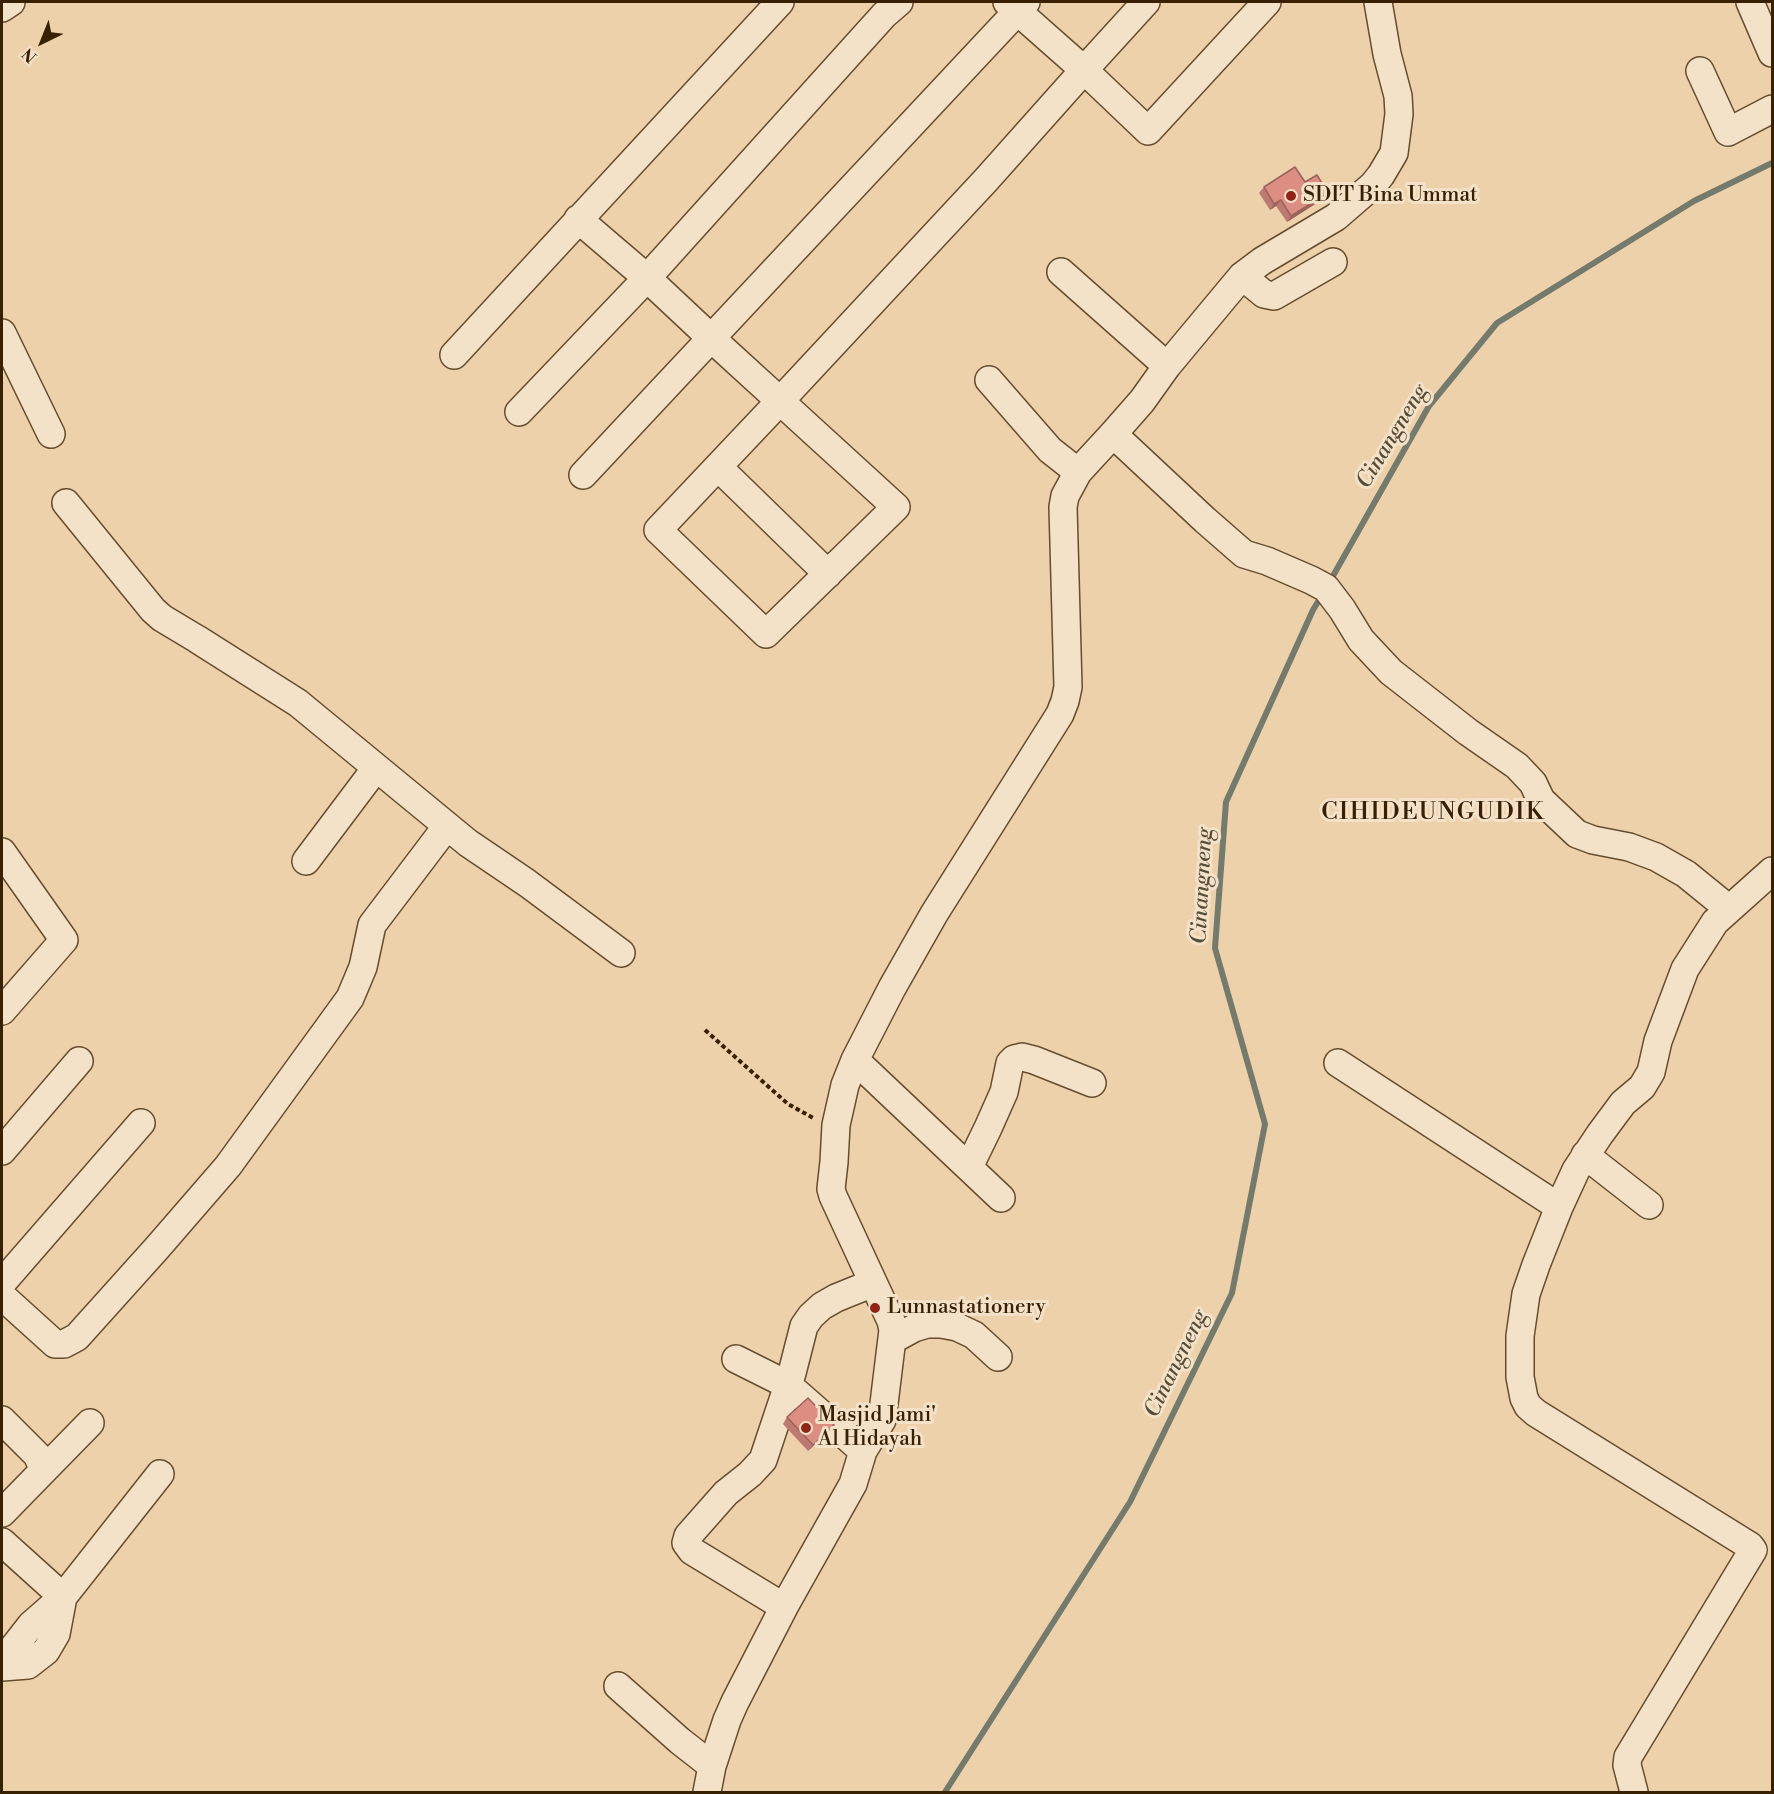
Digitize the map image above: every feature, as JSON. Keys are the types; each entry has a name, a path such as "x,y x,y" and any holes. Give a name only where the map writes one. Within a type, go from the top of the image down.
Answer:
{"street":[{"path":"2,8 11,2"},
{"path":"454,355 780,2"},
{"path":"519,412 647,278 884,15 899,2"},
{"path":"578,219 647,278 711,338 780,401 896,507 766,634 658,530 780,401 986,180 1146,2"},
{"path":"583,475 1017,5 1148,131 1267,2"},
{"path":"707,1792 712,1766 727,1720 784,1607 854,1484 863,1451 882,1420 893,1330 831,1189 836,1125 845,1085 855,1060 892,988 934,914 1060,714 1068,687 1064,502 1078,471 1142,401 1167,366 1242,276 1346,209 1373,185 1394,153 1399,126 1398,96 1387,54 1378,2"},
{"path":"1750,2 1773,52"},
{"path":"1700,71 1728,132 1773,109"},
{"path":"1242,276 1264,294 1274,296 1333,262"},
{"path":"1061,272 1167,366"},
{"path":"2,333 51,434"},
{"path":"989,380 1050,450 1078,471"},
{"path":"1113,434 1245,554 1311,579 1326,588 1361,640 1391,672 1468,732 1517,766 1533,783 1541,800 1577,834 1593,840 1629,847 1656,857 1686,874 1729,909"},
{"path":"718,466 828,574"},
{"path":"66,503 162,618 298,704 468,843 560,906 621,952"},
{"path":"306,861 376,768"},
{"path":"2,1296 55,1344 64,1344 77,1337 228,1166 350,998 363,967 372,925 447,826"},
{"path":"2,852 64,940 2,1009"},
{"path":"1634,1792 1627,1765 1628,1757 1753,1550 1546,1420 1528,1406 1520,1377 1520,1336 1526,1294 1559,1207 1576,1170 1612,1116 1637,1092 1651,1072 1658,1041 1685,969 1715,922 1773,871"},
{"path":"969,1167 1004,1092 1010,1063 1014,1059 1022,1056 1092,1083"},
{"path":"855,1060 1001,1198"},
{"path":"2,1151 79,1061"},
{"path":"1338,1063 1559,1207"},
{"path":"2,1283 141,1123"},
{"path":"1586,1155 1649,1205"},
{"path":"784,1607 692,1551 686,1543 695,1526 726,1493 763,1460 788,1385 804,1326 811,1316 836,1298 873,1283"},
{"path":"892,1340 914,1328 927,1324 941,1324 957,1327 974,1335 999,1357"},
{"path":"736,1359 788,1385 863,1451"},
{"path":"2,1420 37,1455 44,1470"},
{"path":"2,1513 90,1423"},
{"path":"2,1662 31,1625 63,1597 160,1474"},
{"path":"2,1542 63,1597"},
{"path":"2,1667 28,1665 46,1651 56,1634 63,1597"},
{"path":"618,1686 712,1766"}],"path":[{"path":"705,1030 788,1104 813,1119 836,1125"}],"building":[{"name":"SDIT Bina Ummat","path":"1295,167 1305,182 1317,175 1328,193 1291,216 1281,200 1274,204 1264,187"},
{"name":"Masjid Jami' Al Hidayah","path":"808,1398 834,1425 813,1445 787,1417"}],"waterway":[{"name":"Cinangneng","path":"1329,583 1429,406 1497,323 1694,201 1772,163"},
{"name":"Cinangneng","path":"945,1792 1130,1502 1232,1293 1265,1124 1215,948 1226,802 1313,610 1322,595"}],"place":[{"name":"SDIT Bina Ummat","path":"1291,196"},
{"name":"Lunnastationery","path":"875,1308"},
{"name":"Masjid Jami' Al Hidayah","path":"806,1428"}],"district":[{"name":"CIHIDEUNGUDIK","path":"1433,813"}]}
